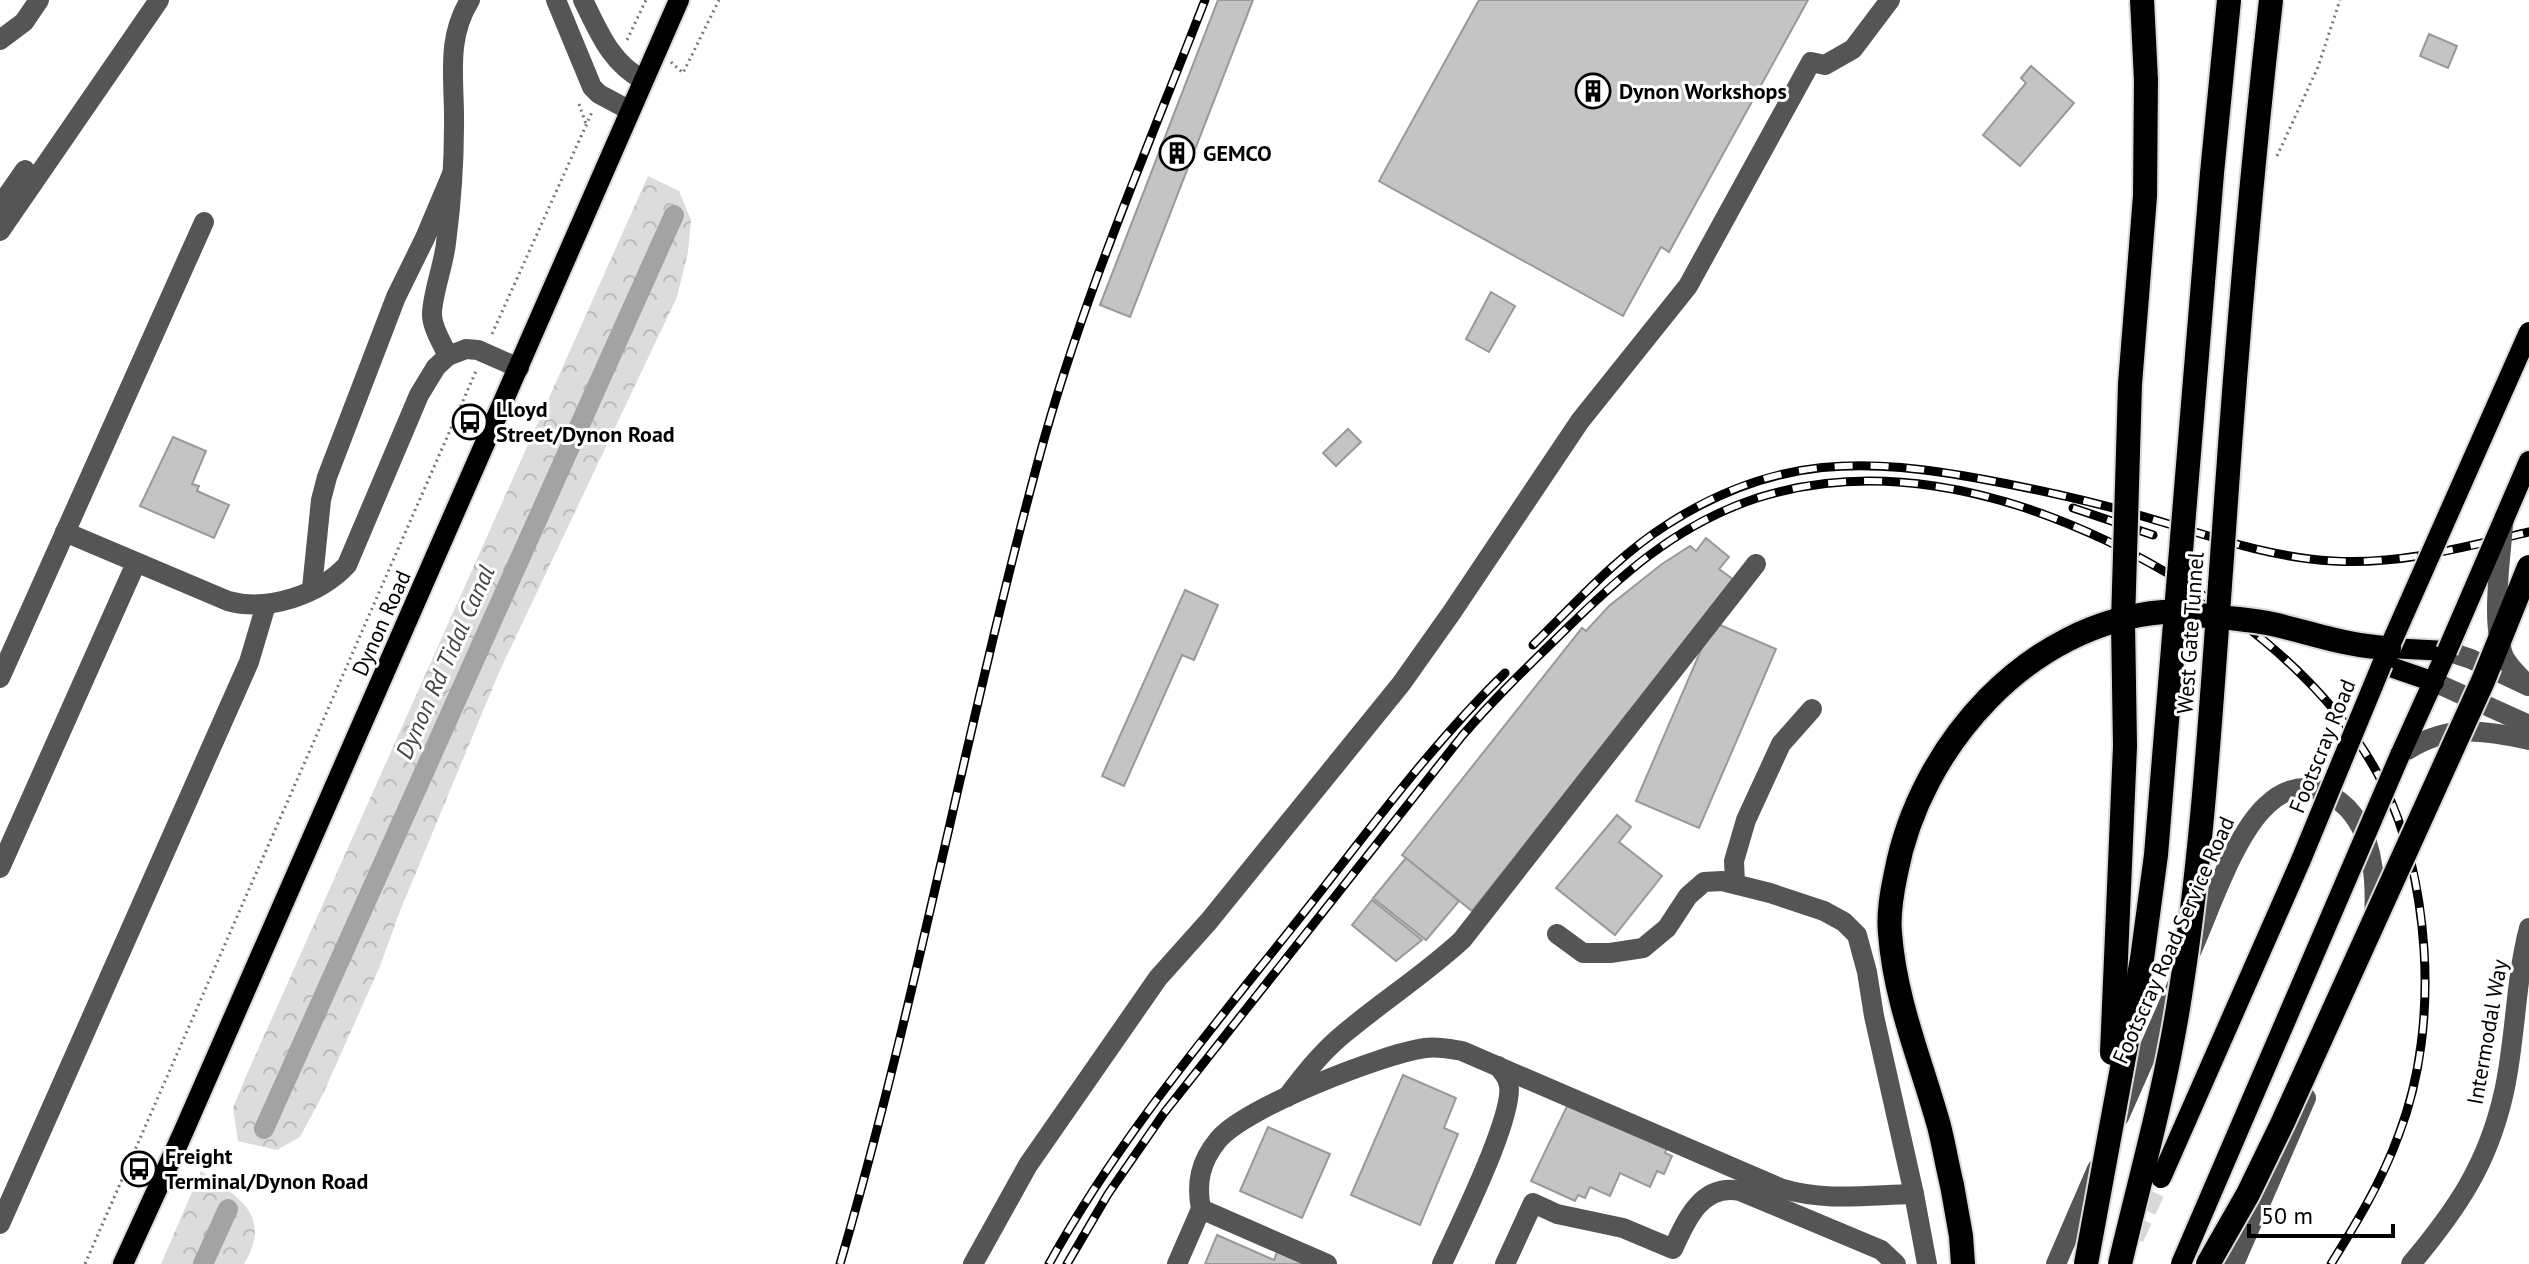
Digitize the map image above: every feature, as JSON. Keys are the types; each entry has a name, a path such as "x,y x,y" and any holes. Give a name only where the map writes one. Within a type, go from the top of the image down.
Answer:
{"highway":[{"path":"2105,1167 2118,946 2124,761 2123,622 2130,384 2145,196 2146,80 2142,0"},
{"name":"West Gate Tunnel","path":"2086,1264 2142,959 2156,855 2229,0"},
{"name":"West Gate Tunnel","path":"2120,1264 2178,1011 2190,930 2212,692 2236,360 2271,0"},
{"path":"2208,1264 2248,1194 2282,1124 2483,681 2529,567"},
{"path":"1963,1264 1959,1223 1939,1126 1903,1014 1893,970 1889,929 1895,878 1910,818 1940,759 1966,722 2000,687 2037,659 2072,639 2138,616 2166,612 2251,620 2354,644 2386,656"}],"main road":[{"name":"Dynon Road","path":"123,1264 679,0"},
{"name":"Footscray Road","path":"2161,1178 2529,332"},
{"path":"2181,1264 2529,461"},
{"path":"2386,656 2447,651"},
{"path":"2386,656 2434,682"}],"street":[{"path":"0,40 24,22 39,0"},
{"path":"0,206 143,0"},
{"path":"0,231 159,0"},
{"path":"448,356 433,324 432,313 444,260 452,174 453,47 457,28 470,0"},
{"path":"556,0 592,87 629,110"},
{"path":"584,0 616,60 643,80"},
{"path":"973,1264 1028,1165 1158,978 1209,921 1401,684 1580,421 1688,286 1811,62 1825,65 1853,49 1890,0"},
{"path":"312,588 321,500 327,477 392,308 452,174"},
{"path":"0,678 204,222"},
{"path":"65,532 228,601 266,605 332,578 349,562 419,395 436,367 448,356 466,349 519,368"},
{"path":"2504,519 2498,610 2500,643 2511,668 2529,686"},
{"path":"0,868 136,563"},
{"path":"1287,1097 1339,1038 1462,940 1756,564"},
{"path":"0,1224 249,662 266,605"},
{"path":"2447,651 2529,686"},
{"path":"2434,682 2529,725"},
{"path":"1735,883 1734,861 1746,820 1781,744 1812,709"},
{"path":"2400,755 2423,740 2455,731 2479,731 2529,740"},
{"name":"Footscray Road Service Road","path":"2056,1264 2229,865 2255,818 2267,804 2294,789 2311,788 2337,797 2356,815 2370,855 2374,895 2372,936 2366,958 2234,1264"},
{"path":"1557,934 1583,953 1643,948 1667,928 1688,896 1704,882 1735,883 1824,911 1844,922 1857,935 1867,972 1927,1264"},
{"name":"Intermodal Way","path":"2411,1264 2451,1216 2471,1184 2490,1140 2504,1092 2529,928"},
{"path":"1177,1264 1201,1209 1197,1189 1200,1169 1218,1139 1251,1114 1287,1097 1357,1068 1425,1048 1443,1047 1462,1051 1791,1192 1831,1198 1914,1194"},
{"path":"1442,1264 1507,1109 1509,1083 1498,1066"},
{"path":"1505,1264 1533,1203 1557,1214 1623,1228 1673,1249 1691,1211 1702,1200 1714,1192 1734,1189 1888,1257"},
{"path":"1201,1209 1327,1264"}],"path":[{"path":"633,28 646,0"},
{"path":"656,49 683,73 719,0"},
{"path":"2274,163 2318,67 2340,0"},
{"path":"85,1264 484,353 587,127"}],"green space":[{"path":"648,176 679,191 691,220 688,252 677,297 500,670 380,966 323,1094 300,1137 277,1150 238,1141 233,1108 247,1074"},
{"path":"201,1171 238,1199 253,1219 255,1232 252,1247 244,1264 161,1264"}],"building":[{"name":"GEMCO","path":"1218,0 1253,0 1130,317 1100,305"},
{"name":"Dynon Workshops","path":"1479,0 1808,0 1669,252 1661,247 1623,316 1379,181"},
{"path":"2429,34 2457,46 2448,68 2420,56"},
{"path":"2031,66 2074,103 2020,166 1983,135 2026,83 2021,78"},
{"path":"1491,292 1515,306 1489,352 1466,339"},
{"path":"1348,429 1361,442 1336,466 1323,453"},
{"path":"173,437 206,451 192,484 199,486 197,491 229,505 214,538 140,506"},
{"path":"1706,538 1729,557 1719,569 1734,580 1472,911 1402,855 1582,628 1586,631 1609,606 1662,564 1690,546 1696,551"},
{"path":"1185,590 1218,605 1194,660 1182,655 1124,786 1102,776"},
{"path":"1713,622 1776,649 1699,828 1636,801"},
{"path":"1617,815 1631,827 1619,842 1662,876 1615,935 1556,888"},
{"path":"1406,858 1459,901 1426,940 1373,898"},
{"path":"1372,900 1422,940 1396,961 1352,925"},
{"path":"1403,1075 1456,1098 1444,1128 1458,1134 1420,1225 1351,1195"},
{"path":"1568,1104 1667,1148 1665,1153 1672,1156 1664,1174 1657,1171 1650,1187 1620,1173 1610,1196 1590,1187 1585,1198 1578,1195 1575,1201 1531,1181"},
{"path":"1268,1127 1330,1154 1302,1218 1240,1191"},
{"path":"1217,1235 1274,1260 1278,1249 1313,1264 1205,1264"}],"waterway":[{"name":"Dynon Rd Tidal Canal","path":"264,1129 674,215"},
{"name":"Dynon Rd Tidal Canal","path":"203,1264 228,1209"}],"tunnel":[{"path":"2134,1238 2161,1178"}],"railway":[{"path":"840,1264 894,1062 989,656 1040,454 1095,282 1205,0"},
{"path":"1533,645 1614,565 1668,524 1707,501 1746,485 1784,474 1822,468 1901,467 1987,480 2058,494 2255,549 2307,559 2358,562 2408,558 2529,532"},
{"path":"1067,1264 1108,1194 1164,1113 1462,736 1509,685 1581,614 1626,574 1674,538 1727,509 1757,498 1801,487 1846,482 1934,486 1978,495 2022,507 2105,540 2186,584 2264,641 2332,707 2360,745 2392,804 2412,865 2424,949 2424,1020 2418,1067 2407,1112 2385,1168 2331,1264"},
{"path":"2073,508 2153,535"},
{"path":"1049,1264 1135,1129 1199,1045 1423,762 1505,673"}],"place":[{"name":"Dynon Workshops","path":"1593,91"},
{"name":"GEMCO","path":"1177,153"},
{"name":"Lloyd Street/Dynon Road","path":"470,422"},
{"name":"Freight Terminal/Dynon Road","path":"139,1169"}]}
